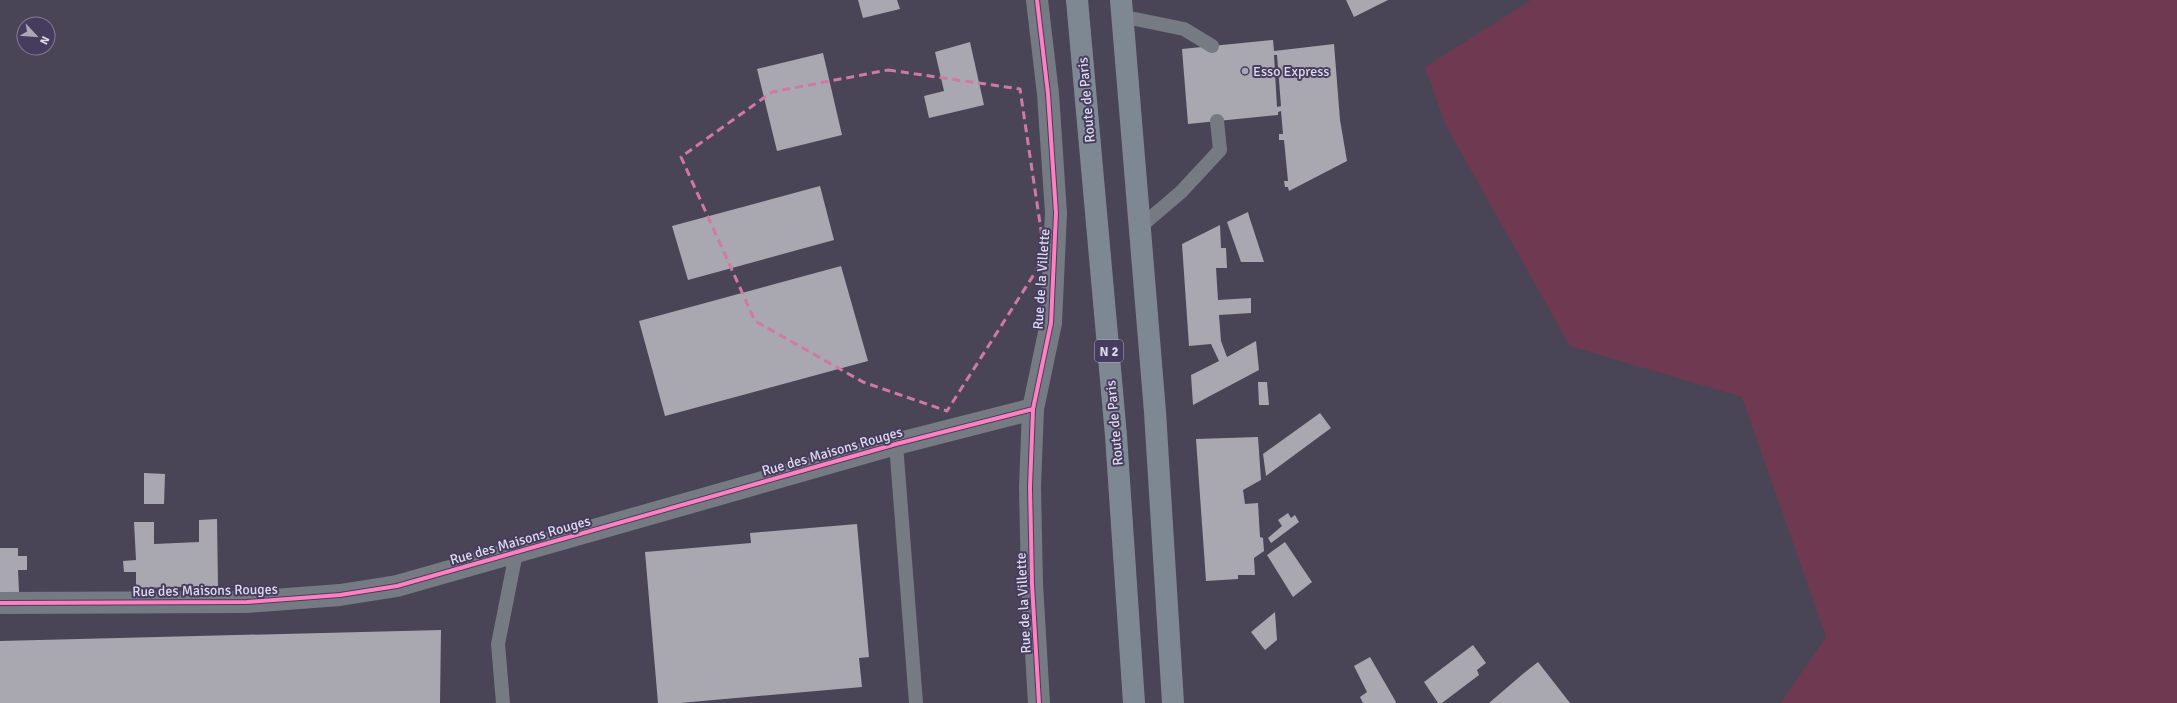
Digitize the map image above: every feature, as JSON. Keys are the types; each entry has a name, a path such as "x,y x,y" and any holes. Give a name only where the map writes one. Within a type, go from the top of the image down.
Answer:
{"main road":[{"name":"Route de Paris","path":"1077,0 1116,436 1134,703"},
{"path":"1122,10 1156,428 1173,703"}],"street":[{"name":"Rue de la Villette","path":"1037,0 1048,94 1056,213 1051,323 1033,410 1030,487 1032,569 1039,703"},
{"name":"Rue des Maisons Rouges","path":"0,603 247,602 340,595 397,586 896,444 1033,410"}],"lane":[{"path":"1122,10 1135,19 1184,29 1212,46"},
{"path":"1140,227 1181,192 1220,150 1217,121"},
{"path":"896,444 916,703"},
{"path":"503,703 498,644 516,553"}],"highlighted area":[{"path":"888,70 1020,89 1045,257 947,411 863,382 755,321 681,157 772,92"}],"shaded area":[{"path":"1531,0 2177,0 2177,703 1781,703 1826,637 1742,397 1570,346 1445,124 1425,67"}],"building":[{"path":"858,0 897,0 900,9 863,18"},
{"path":"1346,0 1388,0 1354,17"},
{"path":"1273,40 1274,51 1334,44 1340,120 1347,161 1289,191 1288,187 1285,187 1284,181 1288,181 1284,140 1279,140 1279,134 1283,134 1281,111 1278,112 1278,115 1188,124 1182,49","holes":["1274,55 1277,55 1281,106 1277,107"]},
{"path":"970,42 984,105 929,118 924,96 944,91 935,52"},
{"path":"823,53 842,135 777,151 757,69"},
{"path":"820,186 834,240 688,280 672,226"},
{"path":"1248,212 1264,262 1241,262 1227,222"},
{"path":"1220,225 1221,248 1226,248 1227,268 1216,268 1218,300 1251,298 1251,313 1219,315 1221,341 1227,357 1256,341 1259,370 1193,405 1191,375 1219,361 1211,344 1189,346 1182,244"},
{"path":"841,266 868,361 665,416 639,321"},
{"path":"1258,382 1267,382 1269,405 1259,405"},
{"path":"1320,413 1331,428 1266,476 1263,454"},
{"path":"1258,437 1261,480 1243,490 1245,504 1258,503 1260,537 1263,538 1264,551 1254,558 1255,575 1238,575 1238,579 1206,581 1196,439"},
{"path":"144,473 165,474 164,504 144,504"},
{"path":"1288,513 1291,518 1295,515 1299,522 1271,543 1268,538 1282,526 1278,520"},
{"path":"217,519 218,586 136,588 136,572 124,572 123,561 136,560 134,522 154,522 154,544 199,542 199,520"},
{"path":"857,524 869,657 859,658 862,687 680,703 658,703 645,552 751,543 750,533"},
{"path":"1285,542 1312,582 1293,597 1267,555"},
{"path":"0,548 18,548 18,556 27,556 27,570 18,570 19,592 0,592"},
{"path":"1275,612 1277,640 1265,650 1251,632"},
{"path":"441,630 440,703 0,703 0,641"},
{"path":"1473,645 1486,663 1477,670 1479,675 1442,703 1438,703 1424,682"},
{"path":"1370,657 1396,702 1395,703 1363,703 1360,697 1367,692 1354,666"},
{"path":"1538,662 1570,703 1489,703 1524,673"}],"cycle path":[{"path":"1037,0 1048,94 1056,213 1051,323 1033,409 1030,487 1032,584 1039,703"},
{"path":"0,603 247,602 340,595 397,586 896,444 1033,409"}],"place":[{"name":"Esso Express","path":"1245,71"}]}
